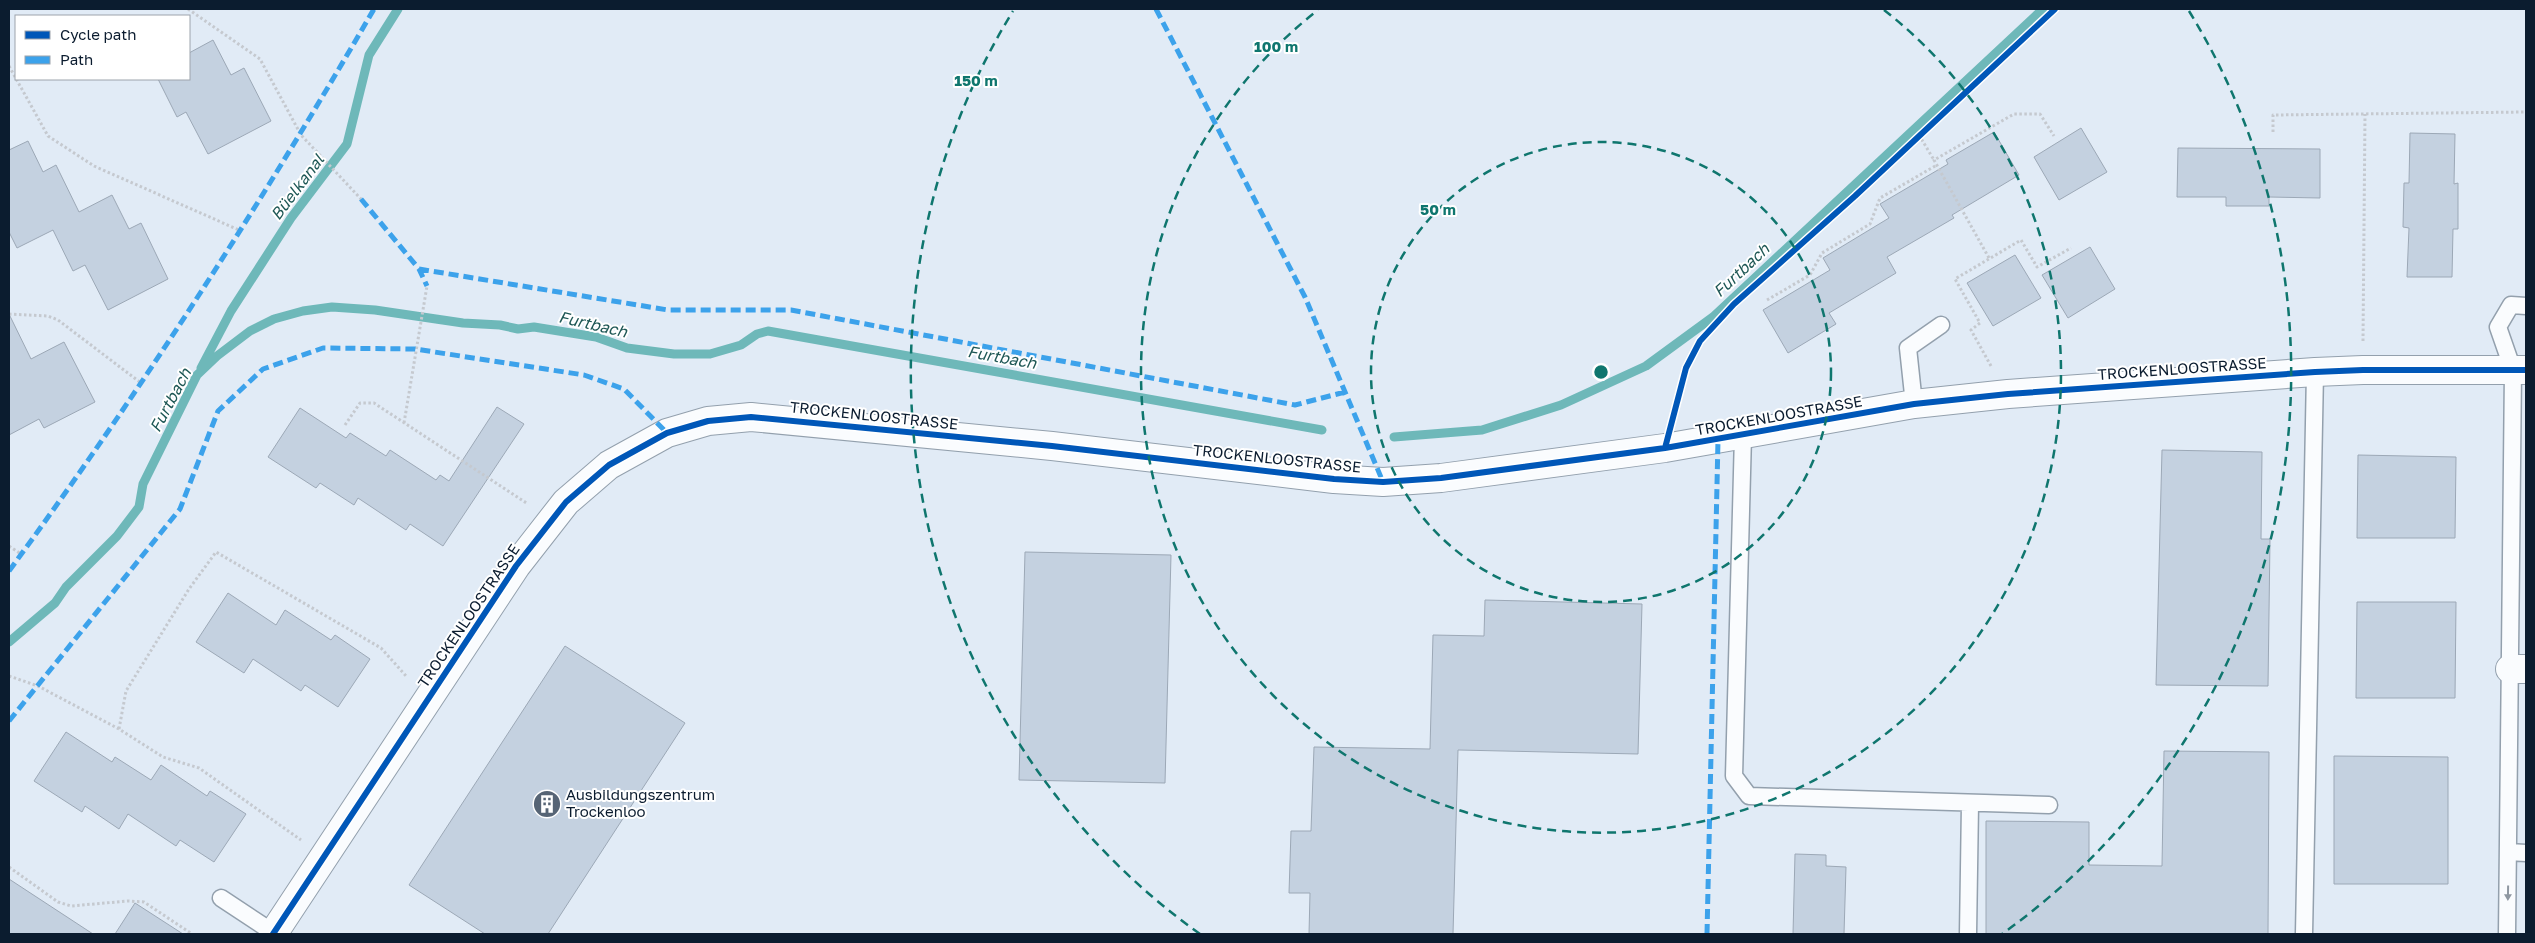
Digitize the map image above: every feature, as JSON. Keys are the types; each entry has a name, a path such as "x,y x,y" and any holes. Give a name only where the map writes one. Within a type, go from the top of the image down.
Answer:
{"street":[{"name":"TROCKENLOOSTRASSE","path":"274,934 516,566 566,502 609,465 666,433 708,421 751,417 1052,446 1334,479 1383,482 1442,478 1743,435 1914,404 2008,394 2315,372 2363,370 2519,370"}],"lane":[{"path":"2507,934 2508,852 2518,669 2519,370 2498,327 2511,305 2526,306"},
{"path":"1914,404 1908,348 1941,325"},
{"path":"2304,934 2315,372"},
{"path":"1743,435 1734,776 1749,796 2049,805"},
{"path":"1968,934 1970,804"},
{"path":"2508,852 2526,853"},
{"path":"221,898 274,934"}],"path":[{"path":"188,9 260,59 301,135 361,200"},
{"path":"17,80 48,136 94,166 239,230"},
{"path":"2273,132 2273,115 2526,112"},
{"path":"1934,160 2014,114 2040,114 2054,136"},
{"path":"2363,370 2365,114"},
{"path":"1919,136 1989,258"},
{"path":"1767,300 1810,275 1822,253 1870,224 1880,198 1937,165"},
{"path":"2008,394 1971,330 1980,323 1955,279 2021,240 2037,267 2071,248"},
{"path":"404,423 427,286"},
{"path":"9,314 48,316 58,320 141,384"},
{"path":"345,424 360,403 374,404 531,506"},
{"path":"9,546 21,554"},
{"path":"119,729 126,690 189,589 216,552 381,648 412,684"},
{"path":"9,676 13,679 38,686 119,729 163,757 200,768 307,845"},
{"path":"9,867 58,902 71,906 128,901 144,902 192,934"}],"building":[{"path":"213,40 231,75 244,68 271,121 208,154 186,112 177,117 158,80 190,80 190,52"},
{"path":"2081,128 2107,172 2059,200 2034,157"},
{"path":"1994,132 2019,175 1952,215 1954,218 1887,257 1896,273 1829,313 1836,324 1788,353 1763,310 1830,270 1823,258 1889,218 1880,204 1948,164 1946,160"},
{"path":"2410,133 2455,134 2454,184 2458,183 2458,229 2453,229 2452,277 2407,277 2409,228 2403,227 2404,183 2409,183"},
{"path":"28,141 43,172 56,165 79,212 112,195 129,229 141,223 168,279 108,310 85,265 73,271 53,230 17,248 9,232 9,150"},
{"path":"2178,148 2320,149 2320,198 2269,197 2269,206 2226,206 2226,197 2177,197"},
{"path":"2090,247 2115,289 2068,318 2042,275"},
{"path":"2015,255 2041,298 1993,326 1967,283"},
{"path":"9,314 31,359 64,342 95,402 44,428 39,419 9,435"},
{"path":"497,407 524,424 443,546 410,524 406,530 358,498 354,505 320,483 316,488 268,457 300,408 346,438 350,433 386,456 390,450 436,480 440,475 449,481"},
{"path":"2162,450 2262,452 2261,539 2270,539 2268,686 2156,685"},
{"path":"2358,455 2456,457 2455,538 2357,538"},
{"path":"1025,552 1171,555 1165,783 1019,780"},
{"path":"228,593 276,625 285,610 331,640 335,635 370,659 338,707 305,685 301,691 253,659 244,673 196,642"},
{"path":"1485,600 1642,604 1638,754 1458,750 1453,934 1309,934 1310,893 1289,893 1291,831 1311,831 1314,747 1430,749 1433,635 1484,636"},
{"path":"2357,602 2456,602 2455,698 2356,698"},
{"name":"Ausbildungszentrum Trockenloo","path":"565,646 685,723 548,934 485,934 409,885"},
{"path":"66,732 112,762 115,757 151,780 161,765 207,796 210,791 246,814 214,862 180,840 176,846 128,814 119,829 85,806 82,812 34,781"},
{"path":"2164,751 2269,752 2268,934 1986,934 1986,821 2089,822 2089,865 2162,866"},
{"path":"2334,756 2448,757 2448,884 2334,884"},
{"path":"1795,854 1826,855 1826,866 1846,867 1844,934 1793,934"},
{"path":"9,879 93,934 9,934"},
{"path":"135,903 183,934 115,934"}],"waterway":[{"name":"Büelkanal","path":"201,368 231,311 291,218 347,144 369,55 398,9"},
{"name":"Furtbach","path":"1394,437 1482,430 1561,405 1646,366 1713,317 2043,9"},
{"name":"Furtbach","path":"9,642 55,603 66,587 117,536 139,507 143,484 197,375 217,356 250,331 274,319 303,311 332,307 375,310 463,323 500,325 518,329 534,327 596,337 627,348 674,354 710,354 741,345 757,334 768,331 1322,430"}],"marked path":[{"path":"9,571 106,434 199,295 288,153 374,9"},
{"path":"1156,9 1305,297 1383,482"},
{"path":"361,199 419,269 427,286"},
{"path":"419,269 668,310 791,310 1295,405 1345,392"},
{"path":"9,721 180,509 218,411 263,369 323,348 415,349 584,375 624,389 667,433"},
{"path":"1707,934 1718,440"}],"cycle path":[{"path":"1665,448 1686,368 1700,341 1734,304 1855,196 2055,9"},
{"path":"273,934 516,566 566,502 609,465 667,433 708,421 751,417 1052,446 1334,479 1383,482 1441,478 1665,448 1914,404 2008,394 2315,372 2363,370 2526,370"}],"place":[{"name":"Ausbildungszentrum Trockenloo","path":"547,804"}]}
